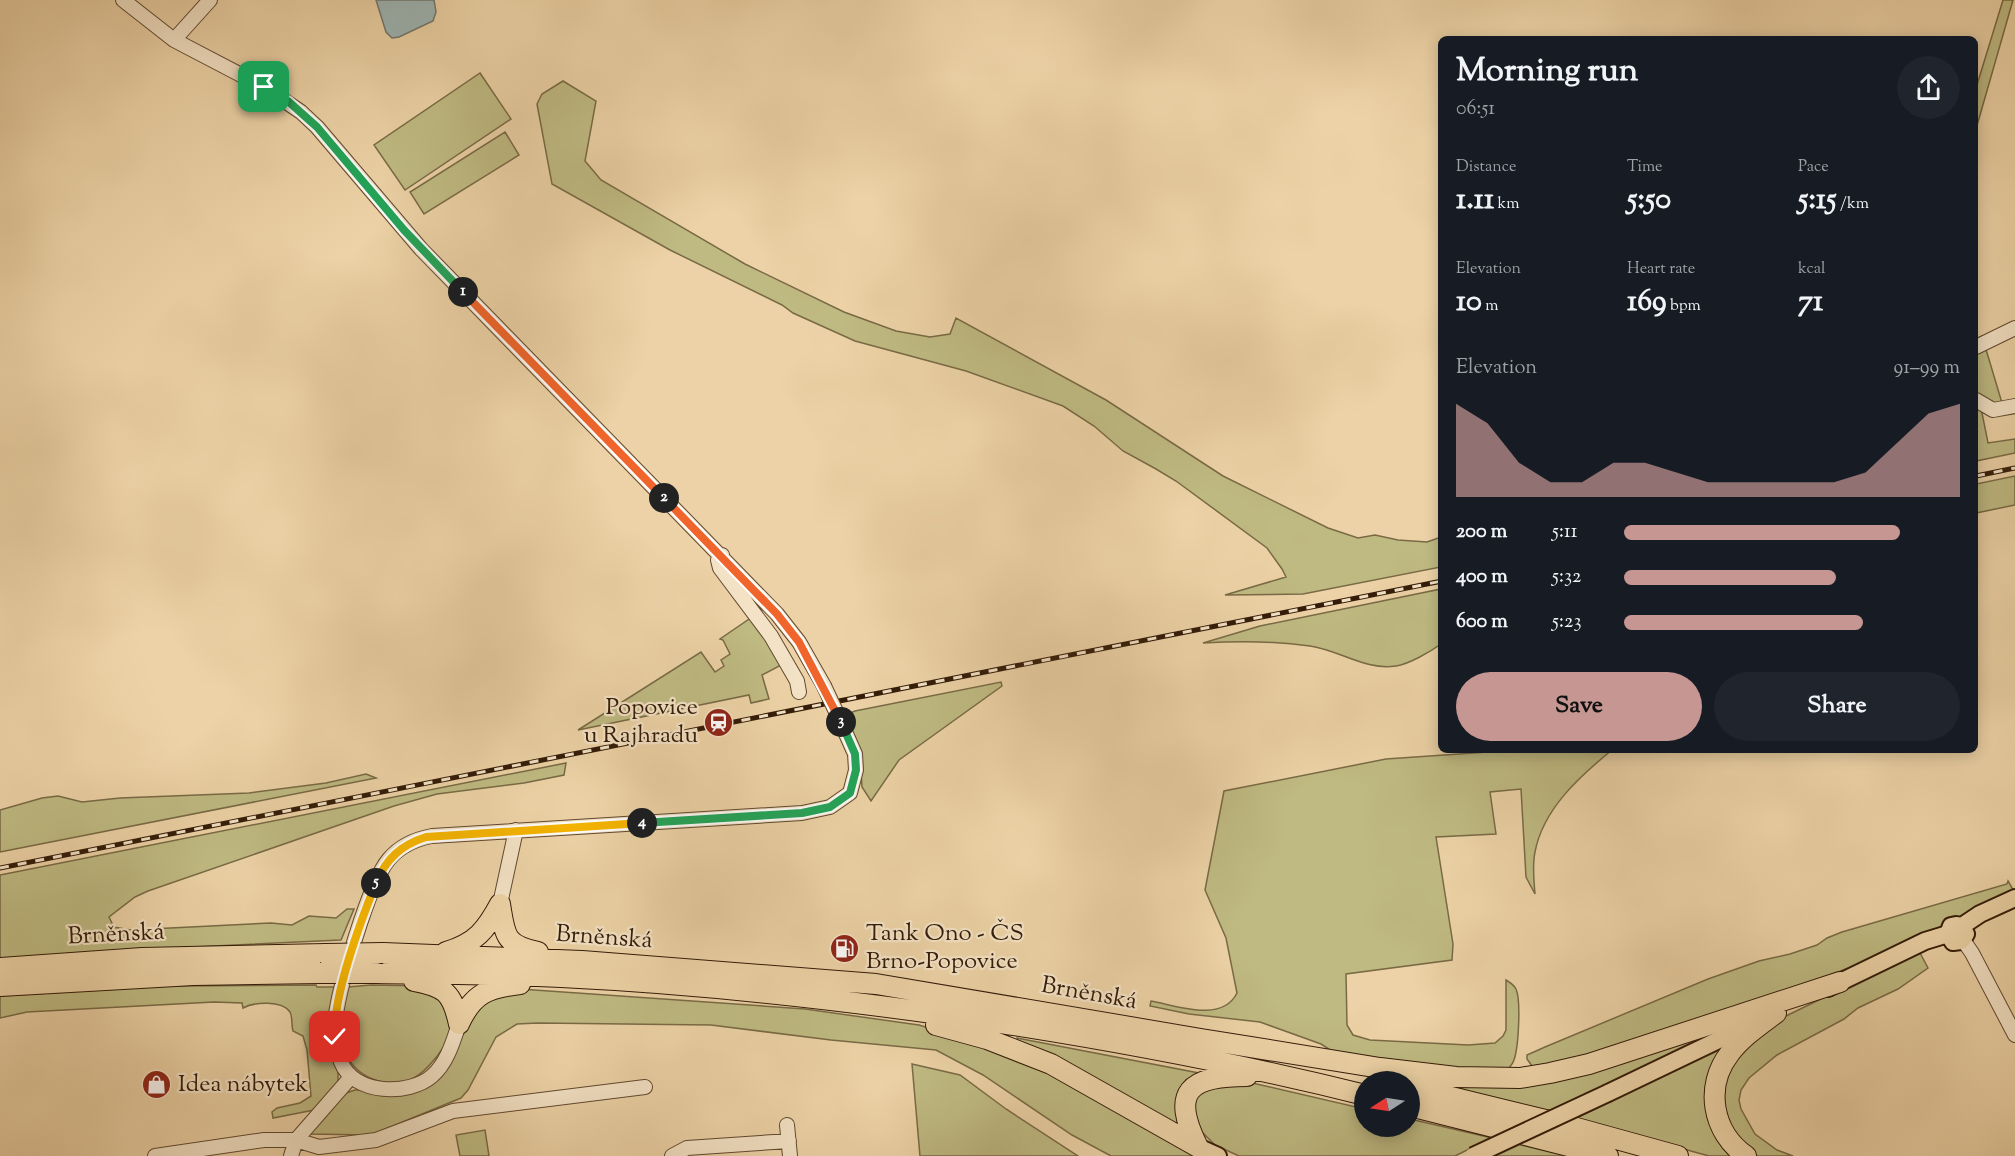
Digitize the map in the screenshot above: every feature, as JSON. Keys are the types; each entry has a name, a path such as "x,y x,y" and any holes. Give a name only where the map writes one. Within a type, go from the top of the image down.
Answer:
{"highway":[{"path":"435,955 472,942 485,928 500,904"},
{"path":"500,904 504,930 514,945 523,949 582,961"},
{"name":"Brněnská","path":"0,968 142,958 383,953 582,961 876,984 1201,1040"},
{"path":"376,973 439,988 453,1000 459,1024"},
{"name":"Brněnská","path":"0,986 193,975 376,973 563,977 733,990 846,1002"},
{"path":"459,1024 470,1003 486,991 563,977"},
{"path":"1201,1040 1422,1074 1456,1077 1520,1077 1589,1064 1840,982"},
{"path":"846,1002 1067,1034 1180,1054 1354,1092"},
{"path":"846,1002 957,1030 1020,1051 1093,1086 1198,1147"},
{"path":"1746,1156 1726,1136 1718,1122 1714,1103 1716,1081 1721,1067 1733,1049 1776,1013"},
{"path":"1201,1040 1354,1075"},
{"path":"1198,1147 1189,1129 1185,1108 1185,1102 1195,1086 1213,1077 1283,1076"},
{"path":"1420,1089 1562,1124 1678,1156"},
{"path":"1420,1109 1608,1156"}],"main road":[{"path":"1473,1156 1925,941 1958,934 1980,914 2015,898"},
{"path":"1198,1147 1218,1156"}],"street":[{"path":"123,0 174,40 264,87 301,112 323,134 421,249 722,555 777,614 799,642 824,686 855,754 856,770 850,793 830,807 802,813 426,837 399,849 387,861 378,878 365,912 337,1007 336,1046 342,1065 351,1077 363,1084 387,1088 422,1083 432,1076 442,1064 452,1047 459,1024"},
{"path":"174,40 210,0"},
{"path":"1978,346 2015,328"},
{"path":"1978,401 1993,410 2015,406"},
{"path":"722,555 718,562 720,567 771,636 797,681 799,692"},
{"path":"500,904 516,830"},
{"path":"1958,934 2015,1035"},
{"path":"291,1156 296,1140 351,1077"},
{"path":"154,1156 264,1140 296,1140 319,1146 376,1140 453,1111 645,1087"},
{"path":"787,1125 790,1156"},
{"path":"672,1156 687,1148 789,1142"}],"shaded area":[{"path":"2003,0 2013,0 1978,122 1978,81"},
{"path":"480,73 511,119 405,190 374,145"},
{"path":"563,81 596,101 585,161 601,180 745,264 844,312 896,331 930,337 950,334 956,318 1106,400 1223,476 1328,528 1358,538 1375,535 1398,540 1427,542 1438,538 1438,568 1303,594 1225,595 1286,577 1267,548 1176,481 1123,451 1094,426 1063,406 966,371 855,341 793,313 782,305 670,250 552,184 537,104 542,94"},
{"path":"505,132 519,155 424,214 410,192"},
{"path":"1982,336 2002,403 1981,408 1988,443 2015,439 2015,453 1978,461 1978,338"},
{"path":"2015,476 2015,505 1978,513 1978,484"},
{"path":"1438,590 1438,646 1407,663 1396,666 1374,666 1321,648 1297,644 1203,643 1260,626"},
{"path":"755,615 785,663 762,675 769,699 751,703 749,695 578,730 701,652 715,672 724,666 721,660 730,654 723,640 720,639"},
{"path":"1001,682 1002,686 899,760 871,801 862,787 860,758 843,716 855,711"},
{"path":"1473,753 1609,753 1564,795 1546,822 1539,836 1534,857 1535,894 1526,877 1521,789 1490,792 1496,834 1436,837 1453,944 1452,960 1346,974 1347,1025 1353,1035 1370,1040 1468,1045 1495,1043 1503,1036 1506,1030 1506,980 1516,989 1519,1015 1518,1039 1510,1066 1493,1075 1335,1053 1321,1044 1260,1022 1189,1014 1150,1006 1151,1001 1186,1009 1210,1010 1221,1008 1237,993 1226,938 1205,890 1224,791 1386,759"},
{"path":"566,763 564,775 524,783 437,794 394,806 148,891 135,897 109,917 114,927 130,930 271,923 292,925 309,916 336,918 347,909 354,909 341,940 87,952 0,959 0,875"},
{"path":"366,774 376,778 0,852 0,810 42,798 58,796 82,802 120,798 249,793 326,783"},
{"path":"2008,881 2015,893 1854,966 1722,1015 1544,1070 1532,1066 1527,1059 1527,1055 1545,1047 1708,979 1759,961 1817,945 1842,932 2007,884"},
{"path":"1919,951 1928,968 1898,989 1858,1008 1844,1019 1777,1055 1749,1078 1741,1090 1739,1100 1741,1109 1755,1134 1777,1150 1793,1156 1755,1156 1721,1119 1725,1071 1751,1038 1786,1016"},
{"path":"316,985 317,987 338,987 338,1084 314,1110 273,1118 272,1112 277,1108 300,1103 311,1096 307,1050 303,1036 293,1031 290,1012 281,1005 261,1003 243,1008 242,1003 214,1002 27,1012 0,1018 0,996 169,986"},
{"path":"424,986 443,995 452,1026 447,1041 420,1074 406,1081 387,1082 370,1078 355,1067 345,1051 341,1027 348,987"},
{"path":"520,989 805,1009 919,1025 1015,1054 1202,1156 1111,1156 1072,1135 983,1075 936,1050 711,1025 517,1024 496,1037 468,1090 461,1098 371,1135 308,1134 343,1094 355,1090 415,1090 464,1031 476,1005"},
{"path":"1723,1030 1547,1112 1440,1086 1542,1081"},
{"path":"1017,1038 1204,1074 1188,1084 1187,1136 1019,1046"},
{"path":"1732,1041 1714,1072 1739,1156 1709,1156 1574,1119 1612,1101 1611,1099"},
{"path":"912,1064 960,1075 1006,1109 1078,1156 920,1156"},
{"path":"1235,1079 1354,1106 1354,1137 1420,1137 1420,1121 1492,1138 1455,1156 1239,1156 1215,1145 1197,1127 1191,1108 1196,1094"},
{"path":"485,1130 489,1156 460,1156 456,1135"},
{"path":"1520,1143 1569,1156 1493,1156"}],"water":[{"path":"376,0 434,0 436,12 433,21 392,38 386,32"}],"railway":[{"path":"1978,476 2015,468"},
{"path":"0,868 1438,582"}],"place":[{"name":"Popovice u Rajhradu","path":"719,722"},
{"name":"Tank Ono - ČS Brno-Popovice","path":"845,948"},
{"name":"Idea nábytek","path":"157,1085"}],"route":[{"path":"264,87 289,102 317,127 421,249 722,555 777,614 799,642 824,686 855,754 856,770 850,793 830,807 802,813 432,836 410,843 399,849 387,861 368,903 337,1007 335,1037"}]}
